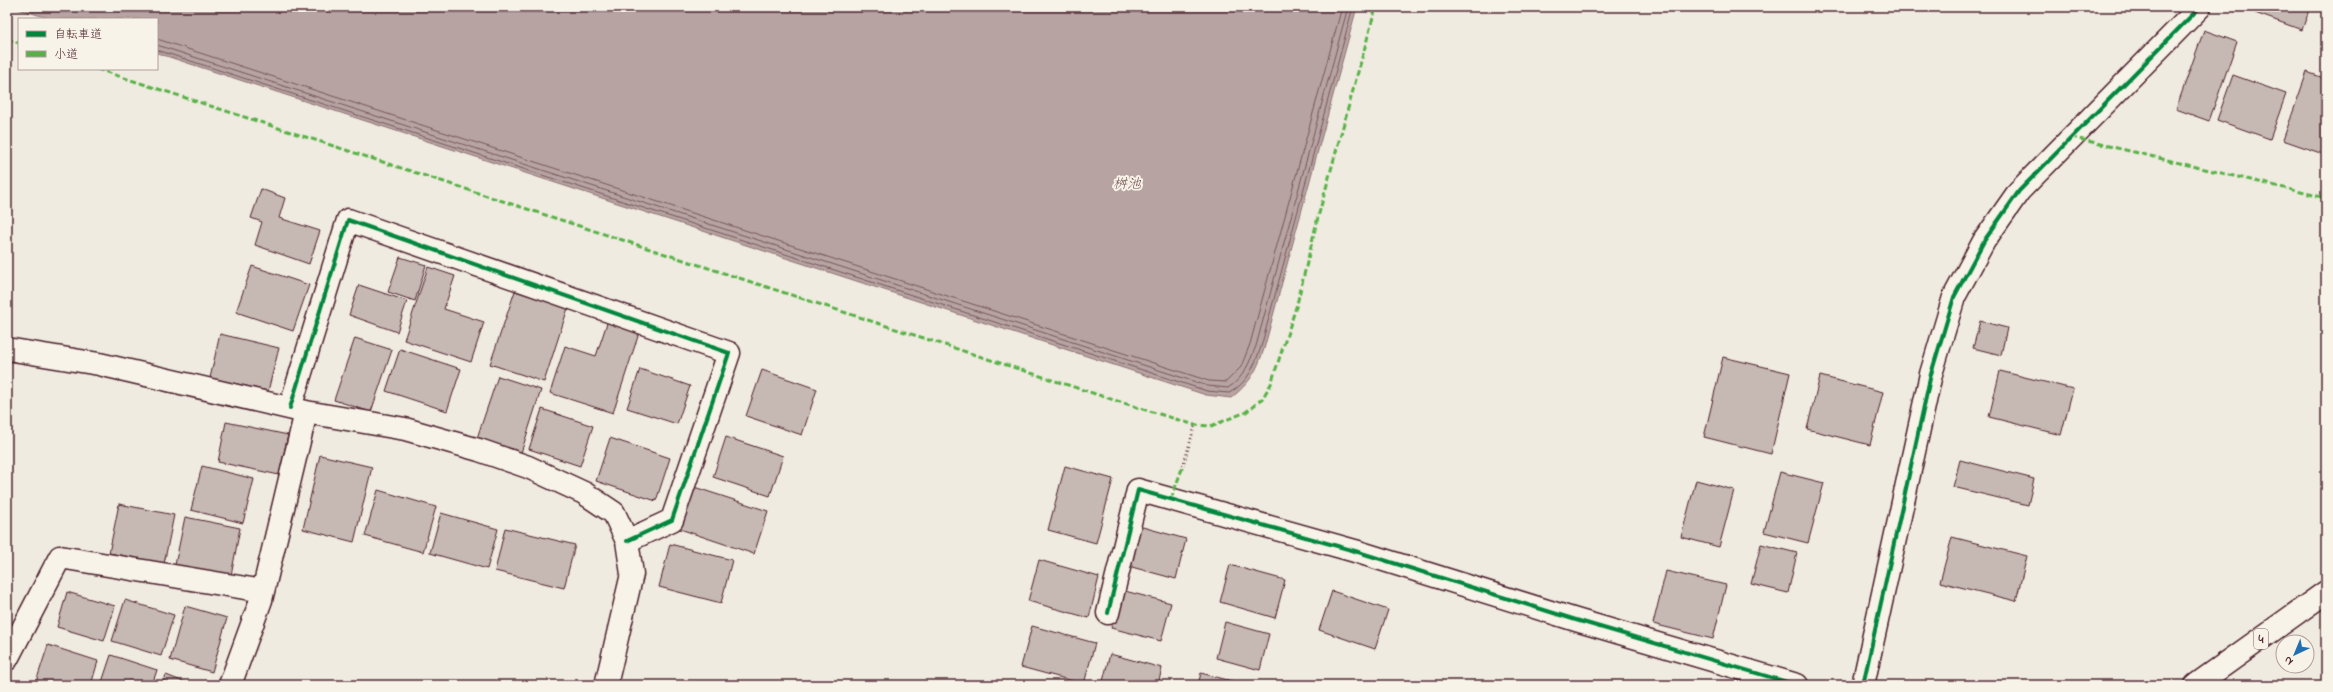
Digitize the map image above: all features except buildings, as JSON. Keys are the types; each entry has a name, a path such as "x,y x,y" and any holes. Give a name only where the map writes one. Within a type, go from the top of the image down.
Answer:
{"street":[{"path":"1863,685 1931,374 1954,297 1984,241 2019,191 2200,7"},
{"path":"230,685 263,591 298,410 348,220 729,353 672,520 627,541"},
{"path":"7,348 99,364 298,410 405,429 479,450 528,467 584,493 614,513 627,541 632,574 606,685"},
{"path":"1108,613 1138,490 1355,551 1576,620 1797,685"},
{"path":"7,659 60,557 263,591"},
{"name":"4","path":"2196,685 2326,592"}],"path":[{"path":"1183,466 1195,425"}],"water":[{"name":"桝池","path":"12,7 1357,7 1264,349 1248,382 1231,398 1206,395 158,53 158,18 48,18"}],"marked path":[{"path":"100,70 1117,401 1195,425 1211,426 1246,412 1262,399 1271,384 1297,304 1318,217 1376,7"},
{"path":"7,39 18,43"},
{"path":"2071,137 2326,198"},
{"path":"1171,499 1183,466"}],"cycle path":[{"path":"1863,685 1931,374 1954,297 1984,241 2019,191 2200,7"},
{"path":"290,408 348,220 729,353 672,520 627,541"},
{"path":"1108,613 1138,490 1355,551 1576,620 1797,685"}]}
